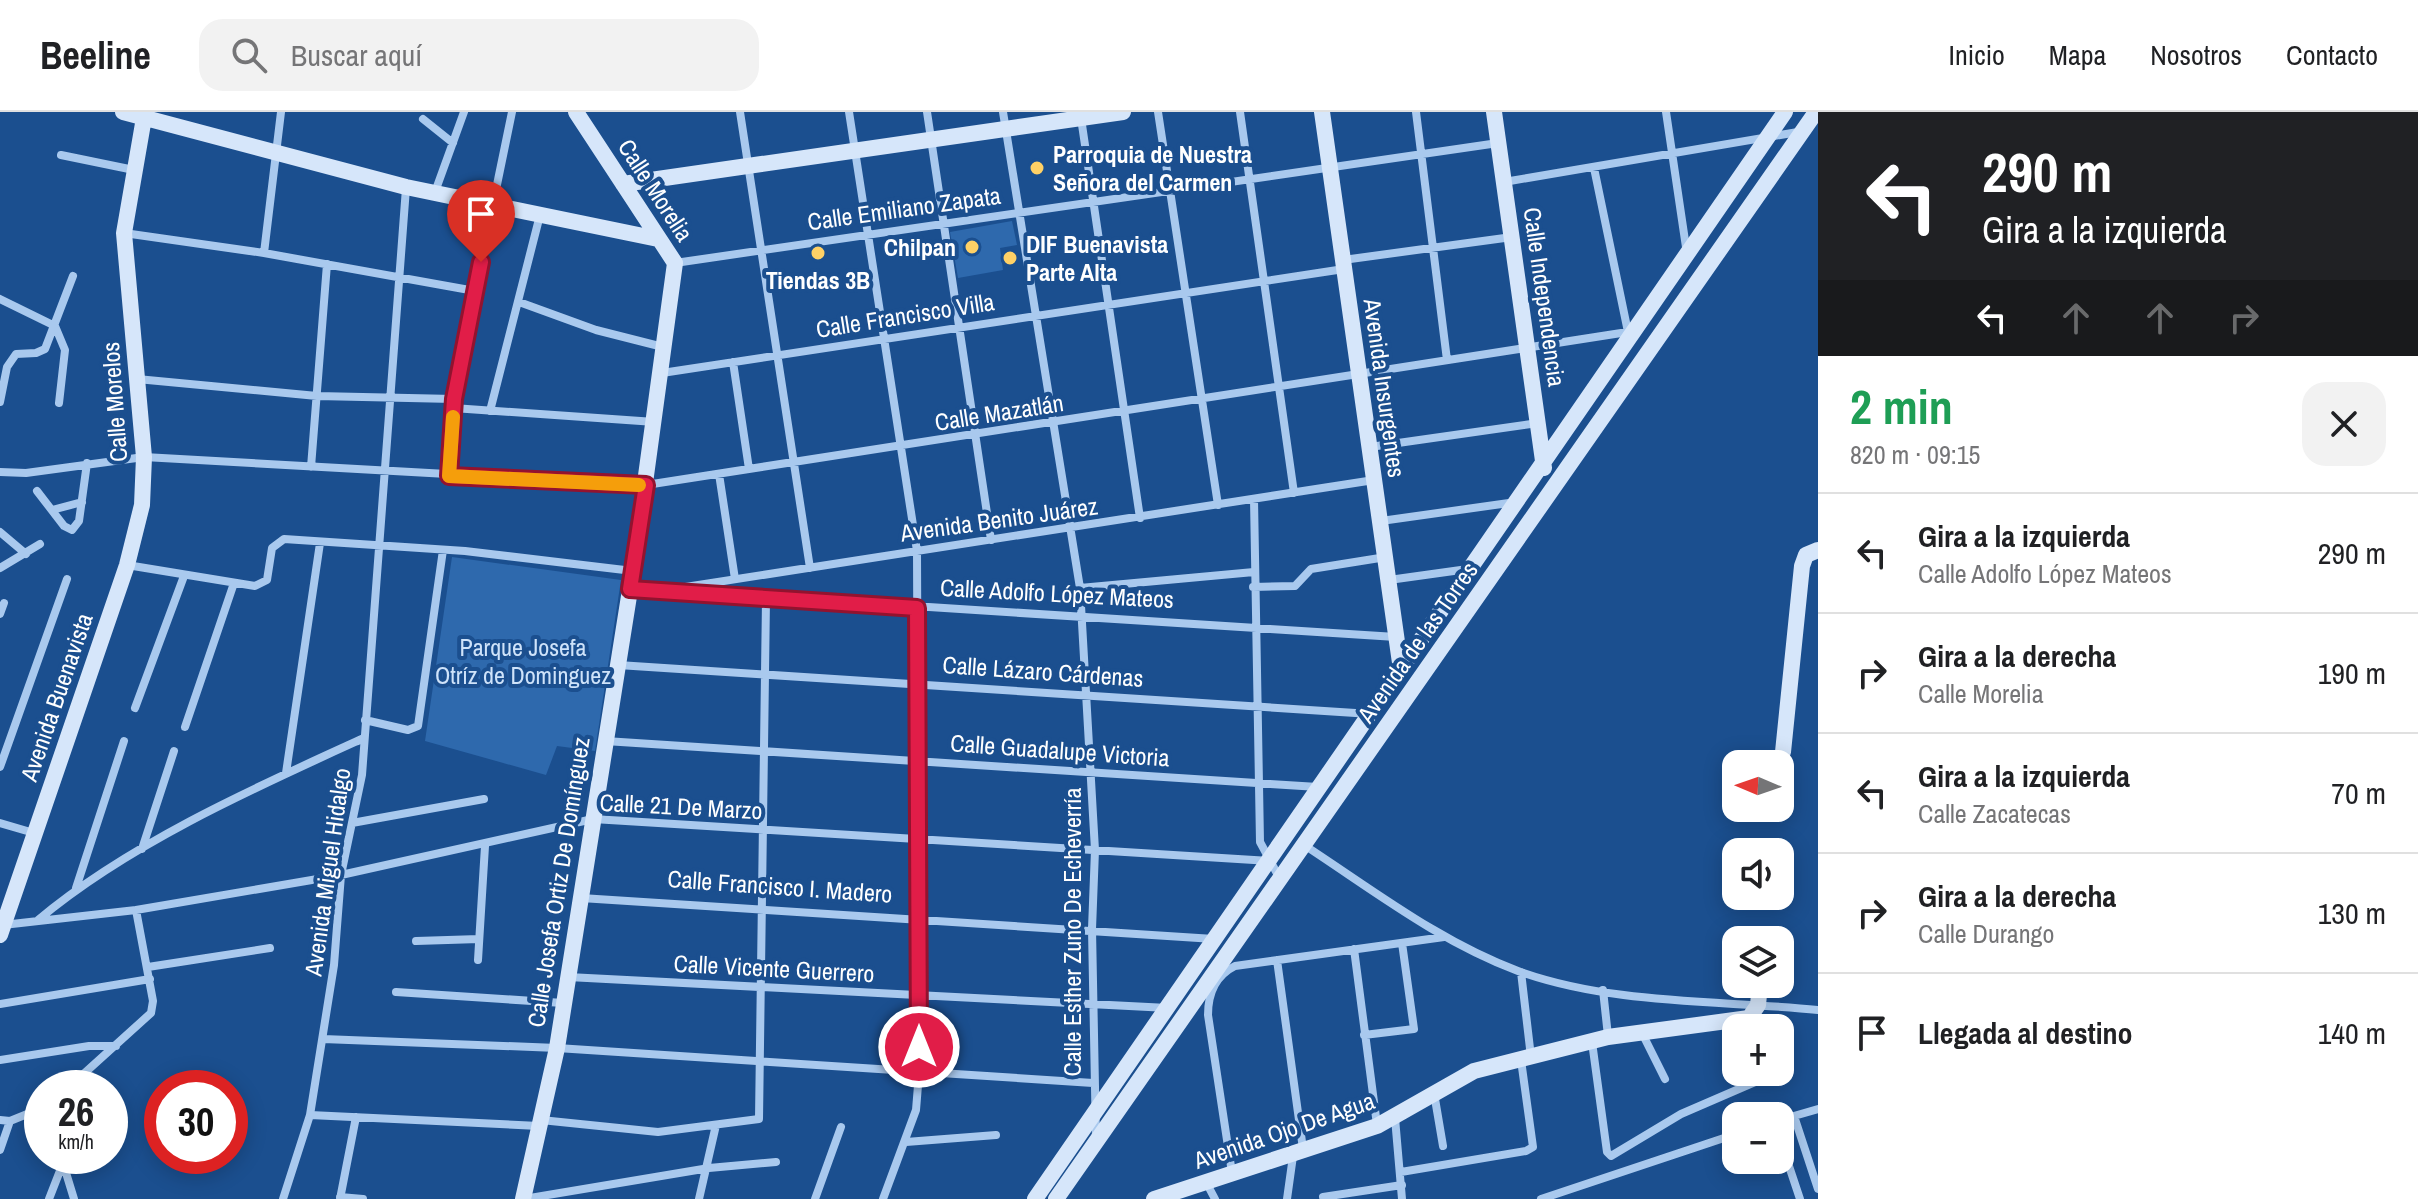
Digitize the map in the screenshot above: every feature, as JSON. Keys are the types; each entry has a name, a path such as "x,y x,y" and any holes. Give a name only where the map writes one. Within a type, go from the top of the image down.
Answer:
{"street":[{"path":"123,112 144,115 275,155 406,187 658,239"},
{"path":"264,253 281,112"},
{"path":"434,193 464,112"},
{"path":"449,476 454,404 512,112"},
{"name":"Calle Morelia","path":"576,112 675,263 633,571"},
{"path":"740,112 810,568"},
{"path":"849,112 917,551 919,1073 916,1110 883,1199"},
{"path":"927,112 991,540"},
{"name":"Calle Esther Zuno De Echeverría","path":"1003,112 1080,588 1095,850 1092,1004 1096,1143"},
{"path":"623,184 1120,112"},
{"path":"1158,112 1218,505"},
{"path":"1240,112 1294,493"},
{"name":"Avenida Insurgentes","path":"1322,112 1401,670"},
{"path":"1416,112 1447,360"},
{"name":"Calle Independencia","path":"1494,112 1539,423 1542,465 1554,488"},
{"path":"1666,112 1687,254"},
{"name":"Avenida de las Torres","path":"1035,1199 1094,1118 1631,331 1785,112"},
{"name":"Avenida de las Torres","path":"1056,1199 1816,112"},
{"name":"Calle Morelos","path":"127,565 142,505 144,457 124,233 144,115"},
{"path":"1081,118 1140,518"},
{"path":"423,119 453,143"},
{"path":"1504,182 1803,131"},
{"name":"Calle Emiliano Zapata","path":"675,263 1329,165 1498,143"},
{"path":"61,155 134,170"},
{"path":"1594,168 1631,331"},
{"name":"Avenida Miguel Hidalgo","path":"283,1199 310,1115 334,965 341,875 362,775 406,187"},
{"path":"490,411 541,215"},
{"path":"124,233 264,253 475,291"},
{"name":"Calle Francisco Villa","path":"662,373 1263,281 1433,248 1512,237"},
{"path":"311,467 327,264"},
{"path":"0,402 12,356 41,352 55,326 73,276"},
{"path":"0,299 55,326 65,350 59,403"},
{"path":"519,302 596,330 665,347"},
{"name":"Calle Mazatlán","path":"0,472 26,473 144,457 646,485 1125,413 1631,331"},
{"path":"733,362 749,469"},
{"path":"137,379 317,396 389,397 490,411 655,422"},
{"path":"1368,447 1539,423"},
{"path":"37,491 72,530 79,521 87,463"},
{"path":"719,474 735,579"},
{"name":"Avenida Benito Juárez","path":"630,589 666,590 1374,480"},
{"path":"1254,499 1253,587 1260,842 1280,879"},
{"path":"52,510 82,502"},
{"path":"1381,521 1517,502"},
{"path":"0,532 26,554"},
{"path":"127,565 184,576 261,585 267,580 277,541 443,550 633,571"},
{"path":"286,773 320,543"},
{"path":"0,568 40,544"},
{"path":"365,720 415,730 443,550"},
{"path":"1783,750 1802,566 1812,553"},
{"path":"1253,587 1295,586 1311,569 1386,557"},
{"name":"Avenida Buenavista","path":"1,930 127,565"},
{"path":"1389,580 1472,568"},
{"name":"Calle Josefa Ortiz De Domínguez","path":"523,1199 557,1048 633,571"},
{"name":"Calle Adolfo López Mateos","path":"1080,588 1254,572"},
{"path":"135,708 184,576"},
{"path":"0,767 67,579"},
{"path":"185,727 234,583"},
{"name":"Calle Adolfo López Mateos","path":"666,590 766,599 1397,637"},
{"path":"310,1115 540,1123 658,1132 759,1119 766,599"},
{"path":"0,614 4,603"},
{"name":"Calle Lázaro Cárdenas","path":"617,665 1371,714"},
{"path":"37,921 75,889 142,850 286,773 364,738"},
{"path":"75,889 124,741"},
{"name":"Calle Guadalupe Victoria","path":"605,741 1321,787"},
{"path":"142,850 174,751"},
{"path":"352,823 484,799"},
{"name":"Calle 21 De Marzo","path":"1,930 37,921 136,910 341,875 485,846 593,819 1270,861"},
{"path":"0,823 34,833"},
{"path":"1304,845 1444,937 1521,972 1736,1014"},
{"path":"478,960 485,846"},
{"name":"Calle Francisco I. Madero","path":"580,898 1092,929 1216,940"},
{"path":"89,1070 151,1013 150,979 136,910"},
{"path":"1232,1174 1208,1015 1212,989 1226,971 1235,966 1444,937"},
{"path":"416,941 479,939"},
{"path":"1364,1035 1414,1029 1402,943"},
{"path":"148,967 270,948"},
{"path":"1354,949 1377,1126"},
{"path":"1277,960 1298,1154 1287,1199"},
{"path":"1401,1172 1526,1151 1533,1147 1521,972"},
{"name":"Calle Vicente Guerrero","path":"568,977 1169,1008"},
{"path":"0,1004 150,979"},
{"path":"1603,990 1600,1039 1607,1152 1611,1156 1681,1114 1738,1086"},
{"path":"396,992 564,1003"},
{"path":"1781,1014 1818,1010"},
{"name":"Avenida Ojo De Agua","path":"1154,1199 1377,1126 1474,1071 1600,1039 1722,1021"},
{"path":"1642,1033 1665,1079"},
{"path":"323,1039 557,1048 1093,1083"},
{"path":"0,1060 89,1046 116,1046"},
{"path":"1434,1093 1443,1146"},
{"path":"1818,1109 1794,1116 1818,1189"},
{"path":"0,1120 10,1121 24,1115"},
{"path":"356,1117 340,1198 363,1199"},
{"path":"1395,1118 1402,1199"},
{"path":"0,1150 10,1121"},
{"path":"699,1199 709,1168 716,1125"},
{"path":"815,1199 841,1127"},
{"path":"906,1142 996,1135"},
{"path":"1545,1198 1722,1139"},
{"path":"523,1199 709,1168 776,1162"},
{"path":"49,1199 57,1174"},
{"path":"66,1174 74,1199"},
{"path":"1792,1174 1800,1199"},
{"path":"1206,1182 1215,1199"},
{"path":"1323,1197 1402,1185"}],"green space":[{"path":"1012,221 1017,245 1000,248 1003,270 958,278 950,232"},
{"name":"Parque Josefa Otríz de Dominguez","path":"452,557 621,580 595,751 557,746 546,775 425,741"}],"slow traffic":[{"path":"453,417 449,476 639,485"}],"place":[{"name":"Parroquia de Nuestra Señora del Carmen","path":"1037,168"},
{"name":"Chilpan","path":"972,247"},
{"name":"Tiendas 3B","path":"818,253"},
{"name":"DIF Buenavista Parte Alta","path":"1010,258"}],"route":[{"path":"481,262 454,399 449,476 646,485 630,589 917,608 919,1047"}]}
